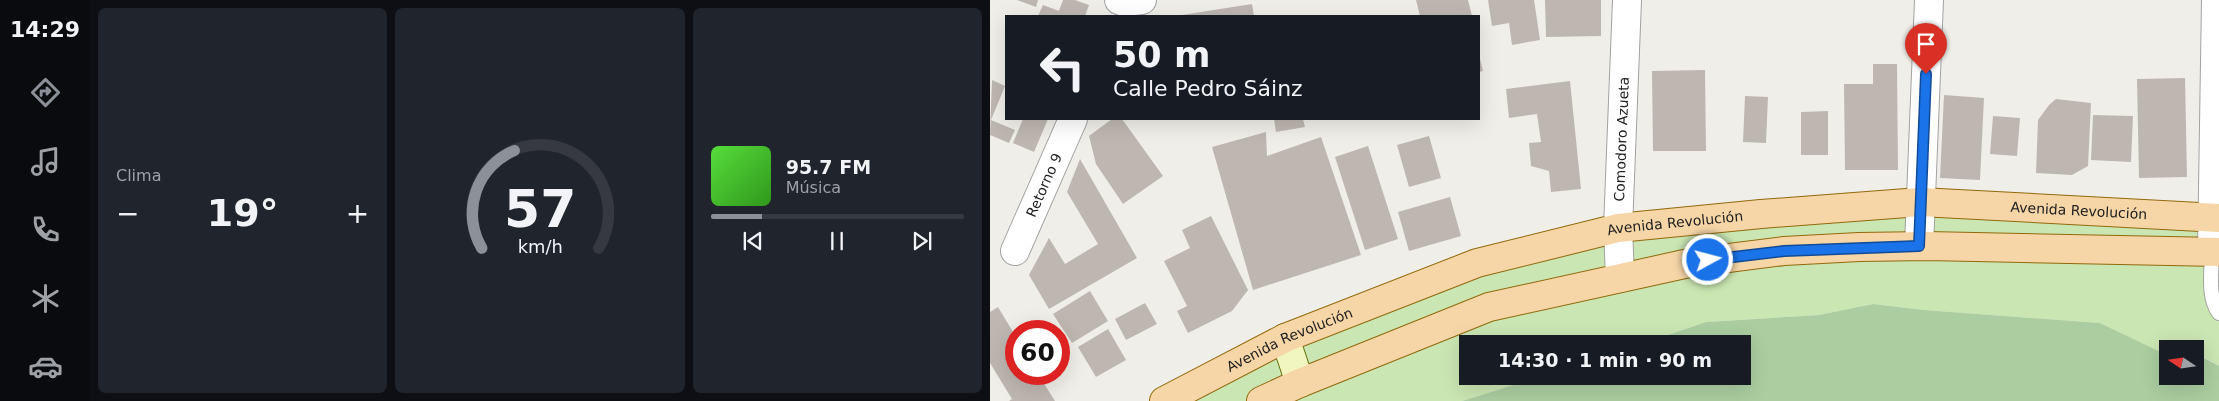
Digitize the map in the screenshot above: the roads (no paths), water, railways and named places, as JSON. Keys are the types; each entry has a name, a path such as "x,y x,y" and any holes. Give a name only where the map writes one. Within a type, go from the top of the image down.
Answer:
{"main road":[{"name":"Avenida Revolución","path":"1164,401 1285,338 1477,263 1618,228 1761,214 1920,202 2215,218"},
{"path":"1261,401 1300,382 1489,307 1689,263 1784,251 1919,246 2215,252"},
{"path":"1285,338 1300,382"}],"street":[{"name":"Comodoro Azueta","path":"1620,278 1618,228 1627,0"},
{"path":"1919,246 1929,0"},
{"path":"2215,252 2216,0"},
{"name":"Retorno 9","path":"1015,251 1073,120"}],"lane":[{"path":"2215,252 2212,294 2219,314"}]}
